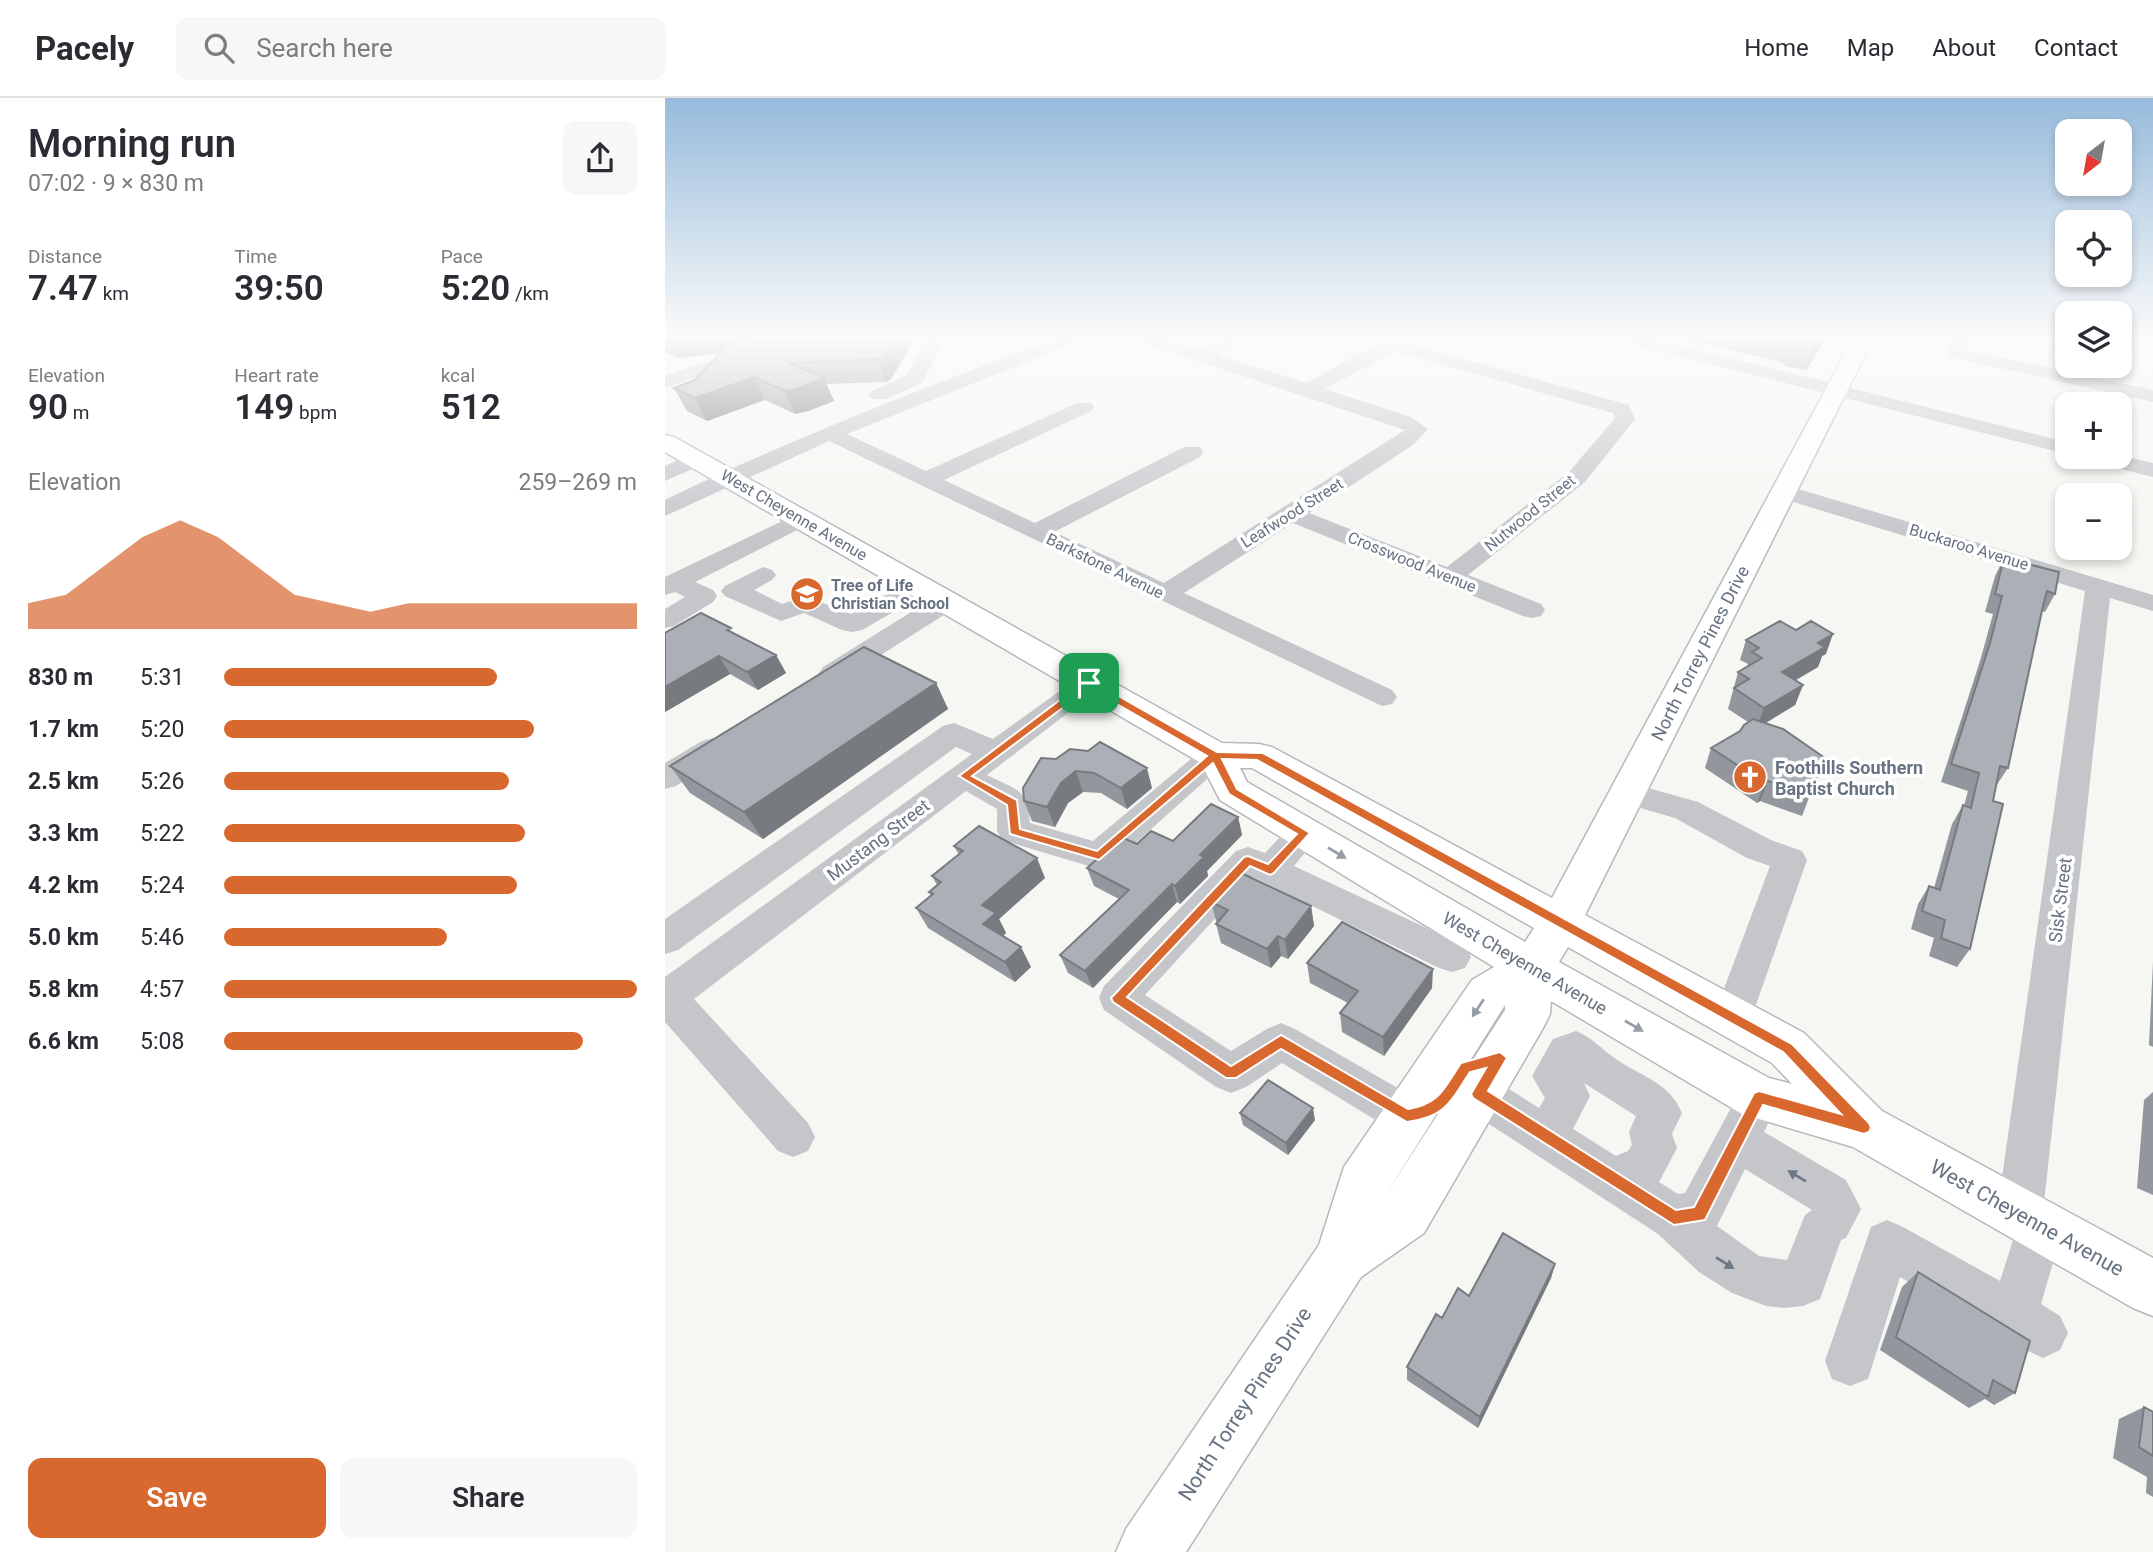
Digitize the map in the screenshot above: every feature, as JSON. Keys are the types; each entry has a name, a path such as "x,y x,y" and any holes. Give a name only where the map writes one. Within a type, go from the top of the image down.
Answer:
{"main road":[{"name":"North Torrey Pines Drive","path":"1149,1552 1224,1433 1360,1246 1405,1214 1527,1014 1532,968 1560,923 1829,403"},
{"name":"West Cheyenne Avenue","path":"665,442 1215,755 1259,756 1788,1048 1864,1128"},
{"name":"West Cheyenne Avenue","path":"1215,755 1233,791 1532,968 1759,1098 1864,1128 2153,1288"},
{"name":"North Torrey Pines Drive","path":"1407,1116 1487,993 1532,968"},
{"path":"1360,1246 1412,1148 1414,1131 1407,1116 1428,1113 1443,1102 1466,1067 1489,1076"}],"street":[{"path":"665,509 873,403"},
{"path":"777,435 824,429 895,403"},
{"name":"Leafwood Street","path":"1164,594 1406,441 1418,429 1404,421 1348,403"},
{"name":"Nutwood Street","path":"1450,577 1577,477 1625,419 1622,410 1597,403"},
{"path":"1887,403 2055,445"},
{"path":"927,479 1084,407"},
{"name":"Barkstone Avenue","path":"824,429 1381,697"},
{"path":"1035,532 1192,452"},
{"path":"665,474 696,459"},
{"path":"2132,465 2153,470"},
{"name":"Buckaroo Avenue","path":"1784,492 2153,603"},
{"name":"Crosswood Avenue","path":"1291,514 1532,610"},
{"path":"670,584 801,519"},
{"path":"763,575 734,590 781,613 805,604 852,624 919,587"},
{"path":"665,620 704,596 670,584"},
{"name":"Sisk Street","path":"1850,1361 1887,1243 2036,1330 2031,1219 2099,586"},
{"path":"814,685 946,602"},
{"name":"Mustang Street","path":"793,1137 666,998 1089,683"},
{"path":"665,939 954,733 995,753"},
{"path":"665,778 734,735"},
{"path":"964,776 1013,803 1014,831 1099,856 1215,755"},
{"path":"1627,793 1686,810 1759,849 1790,860 1733,1018"},
{"path":"1270,870 1304,833"},
{"path":"1407,1116 1281,1041 1231,1074 1118,998 1248,860 1452,957"},
{"path":"728,894 768,921"},
{"path":"1546,1136 1569,1096 1553,1076 1567,1052 1576,1049 1586,1055 1595,1067 1647,1097 1661,1113 1650,1132 1655,1148 1641,1171 1625,1178"},
{"path":"1489,1076 1546,1136 1625,1178 1674,1218 1716,1258 1747,1276 1786,1286 1803,1282 1825,1226 1838,1209 1830,1196 1737,1140"},
{"path":"1674,1218 1699,1214 1759,1098"}],"building":[{"path":"2004,558 2059,572 2055,594 2047,591 2043,606 2008,768 2000,766 1993,801 2003,804 1970,949 1941,938 1945,920 1922,911 1929,886 1940,890 1963,805 1971,808 1979,773 1951,764 1990,643 2002,596 1995,594"},
{"path":"701,613 731,628 727,630 776,655 747,672 719,656 665,687 665,633"},
{"path":"1780,621 1796,630 1811,621 1833,634 1818,643 1825,647 1782,672 1803,685 1764,708 1734,688 1749,679 1738,672 1762,658 1752,652 1759,648 1746,640"},
{"path":"864,647 936,683 744,812 670,766"},
{"path":"1753,719 1783,729 1825,758 1810,795 1768,781 1765,783 1711,748 1740,731"},
{"path":"1100,742 1147,768 1121,788 1094,773 1076,771 1061,783 1047,807 1024,801 1023,788 1041,758 1056,759 1070,749 1088,751"},
{"path":"1211,804 1238,817 1200,855 1204,857 1175,886 1172,884 1085,971 1060,955 1129,890 1087,868 1121,837 1137,844 1151,831 1173,841"},
{"path":"979,826 1037,858 982,905 996,913 983,924 1021,947 1005,962 916,908 933,894 929,892 941,882 932,876 963,851 954,846"},
{"path":"1239,872 1311,906 1285,940 1278,936 1267,949 1216,924 1228,910 1211,902"},
{"path":"1342,922 1433,969 1383,1037 1340,1013 1358,991 1307,963"},
{"path":"1268,1080 1313,1108 1286,1143 1240,1113"},
{"path":"1503,1233 1555,1264 1480,1417 1407,1367 1436,1314 1442,1318 1458,1288 1469,1296"},
{"path":"1918,1272 2030,1341 2015,1393 1993,1380 1988,1397 1896,1337"},
{"path":"2144,1407 2153,1412 2153,1456 2139,1447"}],"place":[{"name":"Tree of Life Christian School","path":"807,594"},
{"name":"Foothills Southern Baptist Church","path":"1750,777"}],"route":[{"path":"1089,683 964,776 1013,803 1014,831 1099,856 1215,755 1259,756 1788,1048 1864,1128 1759,1098 1699,1214 1674,1218 1478,1094 1500,1058 1466,1067 1443,1102 1428,1113 1407,1116 1281,1041 1231,1074 1118,998 1248,860 1270,870 1304,833 1233,791 1215,755 1089,683"}]}
